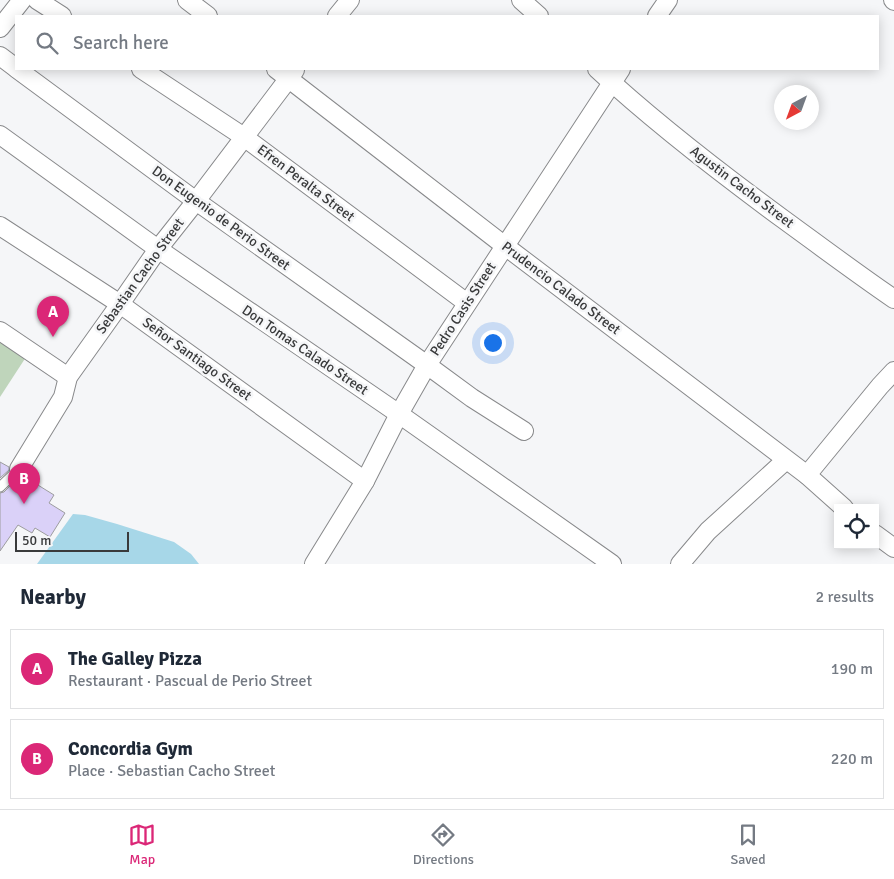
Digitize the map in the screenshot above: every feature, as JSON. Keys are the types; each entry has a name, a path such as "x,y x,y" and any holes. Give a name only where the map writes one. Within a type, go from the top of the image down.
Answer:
{"street":[{"path":"0,28 22,0"},
{"path":"37,0 60,15"},
{"path":"187,0 207,15"},
{"path":"338,15 350,0"},
{"path":"521,0 538,15"},
{"path":"658,15 668,0"},
{"name":"Don Eugenio de Perio Street","path":"0,56 15,68"},
{"name":"Don Eugenio de Perio Street","path":"17,70 196,201 472,398 524,431"},
{"name":"Efren Peralta Street","path":"143,70 244,137 467,303"},
{"name":"Agustin Cacho Street","path":"599,70 616,76 724,176 894,299"},
{"name":"Sebastian Cacho Street","path":"19,469 63,398 68,377 158,249 244,137 286,72"},
{"name":"Prudencio Calado Street","path":"286,72 505,246 807,475 840,504"},
{"name":"Pedro Casis Street","path":"314,564 365,480 427,365 616,76"},
{"name":"Don Tomas Calado Street","path":"0,135 158,249 399,414 612,564"},
{"name":"Señor Santiago Street","path":"0,226 120,304 365,480"},
{"path":"0,331 68,377"},
{"path":"807,475 894,371"},
{"path":"680,564 708,531 786,460"},
{"path":"879,537 894,548"}],"lane":[{"path":"0,487 19,469"}],"green space":[{"path":"0,335 28,354 0,397"}],"water":[{"path":"73,514 85,515 174,542 191,554 199,564 37,564"}],"building":[{"path":"0,462 9,467 9,470 0,478"},
{"path":"25,477 54,495 49,503 65,513 50,537 35,528 32,533 18,525 0,551 0,493 4,492 17,479"}],"place":[{"name":"The Galley Pizza","path":"53,337"},
{"name":"Concordia Gym","path":"24,504"}]}
